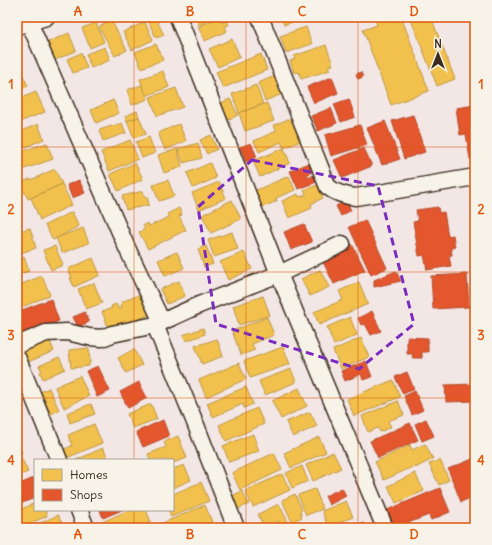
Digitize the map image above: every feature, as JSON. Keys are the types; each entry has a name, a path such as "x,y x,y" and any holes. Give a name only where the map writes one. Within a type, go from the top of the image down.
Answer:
{"street":[{"path":"46,17 23,24 127,248 158,323 236,528"},
{"path":"178,17 279,274 385,528"},
{"path":"260,17 328,187 345,196 356,197 475,177"},
{"path":"17,345 46,333 67,332 89,337 102,338 112,334 158,323 199,305 279,274 342,244"},
{"path":"17,357 59,459"},
{"path":"79,511 86,528"}],"highlighted area":[{"path":"252,160 378,186 414,324 359,369 216,324 198,207"}],"building: Homes":[{"path":"145,17 155,17 164,35 156,38 147,18"},
{"path":"195,17 216,17 199,25"},
{"path":"219,17 222,23 227,20 229,25 225,26 227,31 205,41 198,27"},
{"path":"281,17 305,17 284,25"},
{"path":"379,17 391,17 393,22 402,19 429,91 391,105 363,30 377,25 375,19"},
{"path":"410,17 431,17 455,79 437,86"},
{"path":"111,20 127,50 115,56 99,27"},
{"path":"145,22 153,40 132,50 123,32"},
{"path":"96,23 104,42 90,48 82,28"},
{"path":"306,27 312,44 286,53 280,36"},
{"path":"69,33 76,51 55,60 48,42"},
{"path":"232,39 240,57 218,67 209,49"},
{"path":"156,44 163,60 141,68 135,52"},
{"path":"326,45 333,65 328,66 330,70 301,79 299,72 294,73 290,61 295,59 294,56"},
{"path":"105,47 110,60 91,68 86,54"},
{"path":"81,53 87,68 73,73 67,59"},
{"path":"261,54 267,70 223,88 216,72"},
{"path":"163,71 169,87 146,96 140,79"},
{"path":"22,73 28,86 17,91 17,75"},
{"path":"275,76 282,94 265,101 258,83"},
{"path":"142,85 148,99 132,105 127,90"},
{"path":"256,85 263,104 239,113 232,94"},
{"path":"176,88 183,107 157,116 150,97"},
{"path":"36,92 45,112 17,123 17,100"},
{"path":"230,99 238,115 228,120 221,103"},
{"path":"113,100 119,113 96,123 91,110"},
{"path":"267,103 274,121 245,131 239,113"},
{"path":"137,111 139,117 127,121 125,116"},
{"path":"139,117 146,134 134,138 127,121"},
{"path":"291,118 301,141 284,148 281,142 259,152 254,141 276,131 274,125"},
{"path":"122,123 126,133 103,141 99,130"},
{"path":"38,124 44,139 21,149 17,139 17,133"},
{"path":"179,124 186,141 165,150 158,133"},
{"path":"211,135 217,149 207,154 200,140"},
{"path":"149,137 155,153 142,158 136,142"},
{"path":"130,140 138,159 109,171 101,152"},
{"path":"47,143 53,159 22,170 17,153"},
{"path":"198,143 202,158 183,163 178,149"},
{"path":"284,148 290,163 260,177 253,161"},
{"path":"177,149 182,167 164,173 158,155"},
{"path":"135,163 143,179 118,191 110,174"},
{"path":"210,163 216,178 193,188 187,173"},
{"path":"55,169 62,184 28,199 20,183 30,179 31,180"},
{"path":"289,176 295,190 276,198 277,201 261,208 254,191"},
{"path":"168,180 174,196 159,201 153,185"},
{"path":"219,182 226,198 199,210 192,193"},
{"path":"62,184 72,205 40,220 31,198"},
{"path":"317,185 323,198 311,204 312,208 289,218 282,201 298,194 299,197 306,195 304,190"},
{"path":"143,191 145,198 147,197 149,205 126,210 122,196"},
{"path":"232,200 241,219 211,233 202,215"},
{"path":"179,208 182,215 179,216 186,230 148,249 139,232 145,229 143,225 148,223 149,226 169,217 167,214"},
{"path":"72,212 79,226 53,240 45,225"},
{"path":"30,228 36,248 17,254 17,232"},
{"path":"83,228 89,243 62,253 56,238"},
{"path":"232,232 238,249 214,257 208,240"},
{"path":"55,246 63,265 51,270 43,250"},
{"path":"206,246 213,264 204,267 198,249"},
{"path":"177,252 184,268 165,276 158,260"},
{"path":"244,252 252,269 228,280 220,262"},
{"path":"24,257 29,271 17,275 17,260"},
{"path":"93,258 100,275 74,287 68,269"},
{"path":"320,270 329,287 310,296 301,279"},
{"path":"42,276 50,295 20,308 17,302 17,286"},
{"path":"179,281 185,296 167,304 160,289"},
{"path":"359,282 368,304 319,325 314,312 343,300 339,291"},
{"path":"94,283 102,303 86,309 78,289"},
{"path":"141,294 149,315 110,331 102,312 112,308 111,306 116,304 119,309 122,308 121,302"},
{"path":"263,296 270,315 239,325 233,306"},
{"path":"267,317 274,335 252,344 255,350 241,355 232,331"},
{"path":"350,317 357,335 334,345 327,327"},
{"path":"203,328 205,334 186,341 183,335"},
{"path":"47,335 54,351 28,362 26,357 20,360 18,354 24,352 21,346"},
{"path":"361,338 369,357 341,369 333,350"},
{"path":"217,339 223,356 202,364 195,346"},
{"path":"283,347 290,364 250,378 244,361"},
{"path":"89,348 89,366 71,368 69,350"},
{"path":"134,349 142,365 126,373 118,358"},
{"path":"59,357 65,369 43,379 40,372 42,371 39,366"},
{"path":"239,363 246,379 206,397 199,380"},
{"path":"291,369 296,382 265,395 259,381"},
{"path":"80,376 89,396 64,408 55,387"},
{"path":"393,380 400,397 354,416 347,399"},
{"path":"246,387 253,404 244,408 243,404 213,417 207,403"},
{"path":"49,388 59,410 51,414 40,392"},
{"path":"299,388 307,406 281,419 272,401"},
{"path":"398,401 404,415 388,421 391,427 380,432 378,428 368,432 362,416"},
{"path":"91,404 95,414 70,423 67,413"},
{"path":"151,404 157,419 133,428 127,414"},
{"path":"257,408 264,424 226,441 219,425"},
{"path":"310,412 317,426 293,437 286,422"},
{"path":"94,424 102,443 61,459 56,452 72,446 68,435"},
{"path":"253,434 259,451 229,462 223,446"},
{"path":"178,436 187,458 174,463 174,459 150,459 148,454 166,447 164,442"},
{"path":"319,437 326,452 291,468 284,453"},
{"path":"17,440 22,453 17,455"},
{"path":"425,444 433,459 384,480 375,462 410,445 412,450"},
{"path":"103,448 108,459 78,459"},
{"path":"333,452 341,468 313,481 306,465"},
{"path":"274,453 282,470 240,490 232,473"},
{"path":"21,457 28,472 17,476 17,459"},
{"path":"440,460 449,480 439,485 429,464"},
{"path":"184,465 191,480 174,488 174,469"},
{"path":"302,466 308,481 292,488 286,473"},
{"path":"415,473 424,491 396,503 388,486"},
{"path":"282,474 290,490 253,507 245,491"},
{"path":"201,482 209,501 171,517 169,511 174,511 174,494"},
{"path":"315,489 323,509 306,515 298,495"},
{"path":"242,491 249,504 238,509 232,496"},
{"path":"295,494 302,510 300,511 302,517 292,522 282,500"},
{"path":"346,501 353,517 328,527 322,511"},
{"path":"34,503 34,511 45,511 47,516 17,528 17,511"},
{"path":"279,504 288,522 281,525 278,521 264,528 258,514"},
{"path":"205,505 212,522 198,528 159,528 158,525"},
{"path":"127,511 146,511 151,522 138,528 105,528 102,522"},
{"path":"58,515 64,528 29,528"},
{"path":"219,525 220,528 210,528"}],"building: Shops":[{"path":"361,72 363,77 358,79 356,74"},
{"path":"332,77 338,93 314,103 307,87"},
{"path":"349,99 355,117 341,122 334,104"},
{"path":"475,105 475,159 470,159 466,134 460,135 456,108"},
{"path":"331,108 337,123 318,131 311,116"},
{"path":"413,115 425,152 404,159 392,121"},
{"path":"385,121 400,159 382,165 367,128"},
{"path":"360,125 367,145 331,156 325,135"},
{"path":"251,143 257,157 246,162 240,147"},
{"path":"364,148 372,166 342,178 334,160"},
{"path":"309,163 312,172 307,175 308,178 314,175 316,182 298,189 290,171"},
{"path":"79,180 85,193 72,198 67,185"},
{"path":"346,201 351,210 341,216 336,206"},
{"path":"438,207 439,213 444,212 448,236 453,235 455,247 451,248 452,255 449,256 451,266 427,270 424,255 419,256 413,222 418,221 416,210"},
{"path":"365,220 387,268 371,275 349,227"},
{"path":"304,224 312,242 291,250 284,232"},
{"path":"352,244 365,270 334,284 321,258"},
{"path":"396,271 401,281 374,287 374,280"},
{"path":"467,274 469,307 433,309 431,276"},
{"path":"51,299 59,321 22,335 17,321 17,312"},
{"path":"372,311 381,331 371,335 365,324 361,325 358,318"},
{"path":"85,312 89,322 78,327 73,317"},
{"path":"407,337 428,338 428,352 422,352 422,358 412,358 413,354 407,354"},
{"path":"366,361 372,377 363,380 361,374 345,381 341,371"},
{"path":"98,366 110,391 97,397 86,371"},
{"path":"407,372 414,389 403,394 395,377"},
{"path":"139,382 147,398 128,408 120,392"},
{"path":"474,384 475,401 446,402 445,385"},
{"path":"415,391 423,410 412,415 404,396"},
{"path":"17,405 21,412 17,415"},
{"path":"426,419 434,436 422,441 415,424"},
{"path":"163,420 169,436 143,447 136,432"},
{"path":"410,423 418,440 378,458 370,441"},
{"path":"475,458 475,496 461,502 448,469"},
{"path":"34,478 34,498 17,505 17,485"},
{"path":"342,488 346,496 329,505 325,496"},
{"path":"440,488 450,512 431,520 429,515 395,528 387,510"},
{"path":"100,511 120,511 103,518"},
{"path":"363,523 365,528 351,528"}]}
